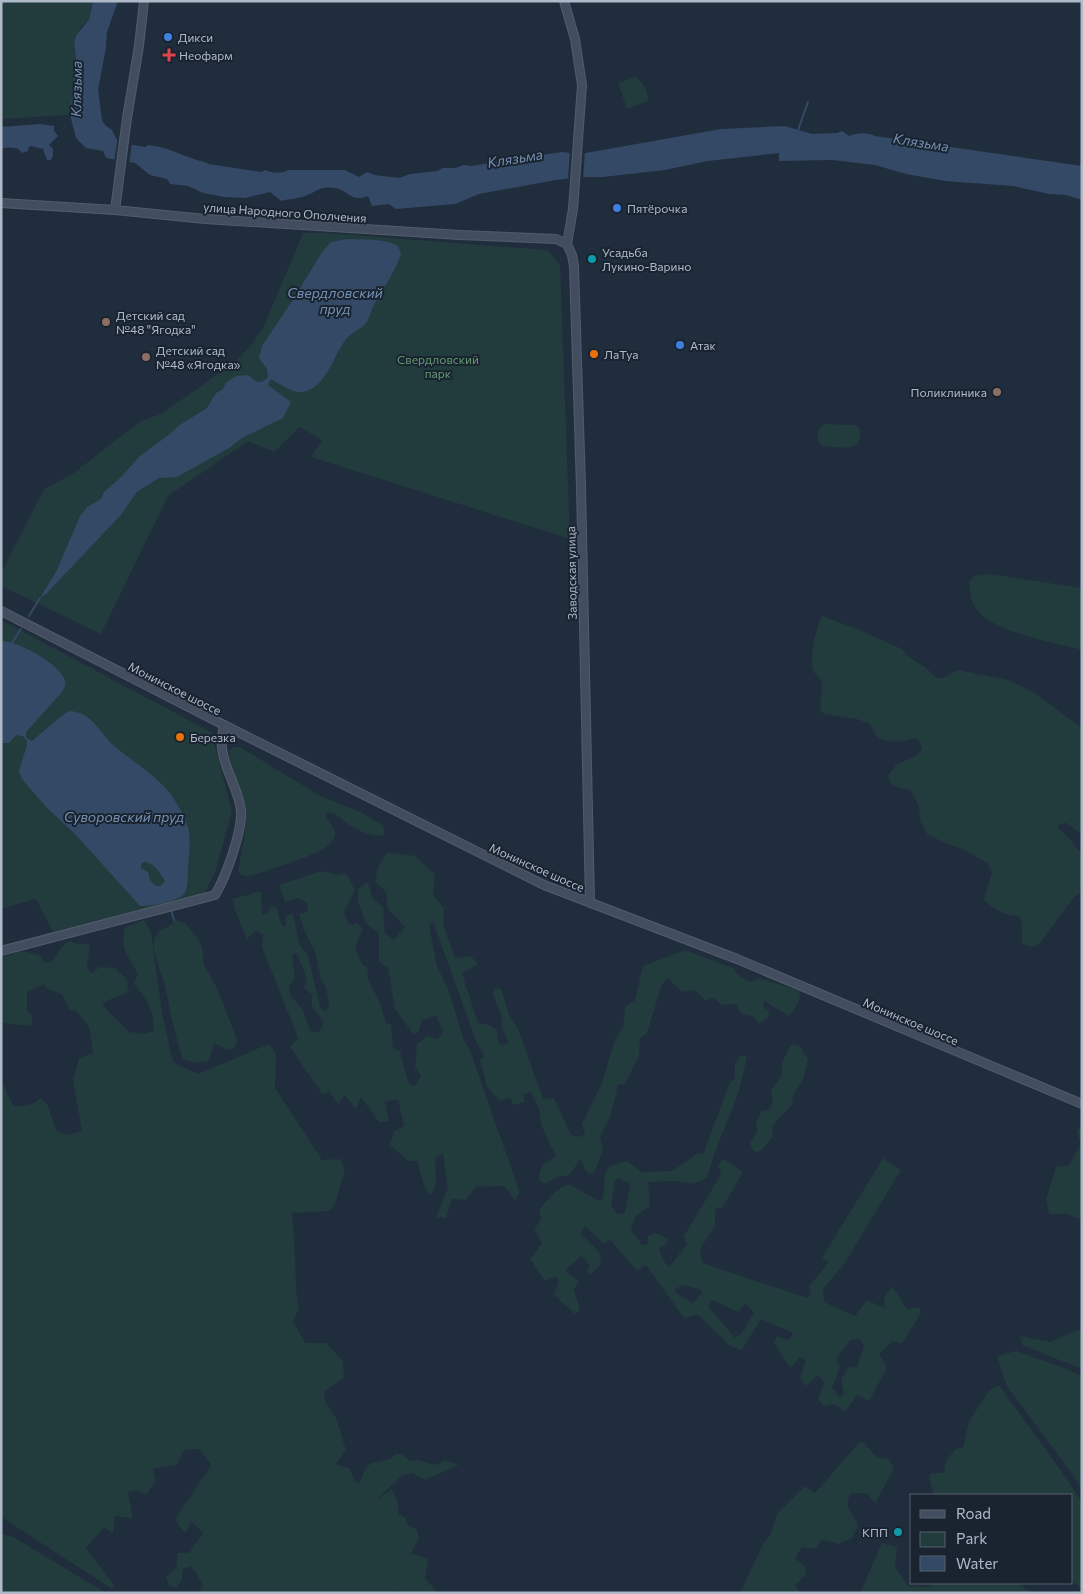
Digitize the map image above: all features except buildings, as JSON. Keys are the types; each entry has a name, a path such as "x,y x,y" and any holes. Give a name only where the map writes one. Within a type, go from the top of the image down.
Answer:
{"street":[{"path":"115,210 144,1"},
{"path":"564,1 575,39 582,85 574,209 567,244"},
{"name":"улица Народного Ополчения","path":"1,203 115,210 205,219 556,239 567,244"},
{"name":"Заводская улица","path":"567,244 574,266 578,380 590,903"},
{"name":"Монинское шоссе","path":"1,611 528,878 737,959 1082,1104"},
{"path":"1,951 215,895 228,867 239,828 241,812 222,750 224,725"}],"green space":[{"path":"1,1 93,1 89,20 82,26 74,41 76,60 70,115 1,119"},
{"path":"635,77 645,87 648,101 627,109 618,83"},
{"name":"Свердловский парк","path":"303,233 328,233 547,250 560,264 570,539 311,457 322,440 300,427 274,452 248,441 168,496 101,634 1,586 1,573 44,489 72,474 141,421 161,414 235,362 252,344 264,326"},
{"path":"825,424 856,425 860,429 858,442 855,446 843,448 823,446 820,444 817,435 820,428"},
{"path":"989,574 1082,588 1082,650 1008,630 994,624 983,616 972,601 969,581 974,576"},
{"path":"822,616 902,649 910,658 925,667 937,678 943,678 957,670 1009,680 1035,693 1082,728 1082,834 1066,823 1059,824 1058,828 1082,852 1082,891 1073,898 1041,942 1034,947 1022,943 1022,924 1019,916 1000,912 984,900 992,872 987,863 962,849 927,834 920,821 919,806 910,790 891,784 888,775 896,765 917,755 922,748 919,740 914,738 897,742 883,740 876,735 870,724 857,719 824,714 820,709 822,682 812,667 812,652 817,628"},
{"path":"1,620 211,732 232,811 216,870 205,893 53,932 36,899 1,909"},
{"path":"234,747 240,747 322,797 361,812 383,826 385,832 379,836 365,833 348,824 336,814 327,813 325,817 333,826 335,833 333,840 321,851 252,875 240,874 238,872 245,832 245,807 229,757 230,750"},
{"path":"387,852 415,856 435,874 433,895 444,908 443,924 455,958 471,956 478,964 462,973 478,1023 489,1025 497,1030 499,1045 508,1043 501,1024 502,1016 493,995 494,988 501,989 510,1017 518,1028 543,1099 554,1098 571,1135 579,1137 585,1134 582,1124 602,1083 615,1039 623,1027 625,1007 635,1000 643,966 685,950 733,968 737,974 750,982 759,978 800,991 799,1001 789,1016 764,1001 763,1006 769,1011 768,1018 759,1024 753,1016 741,1014 737,1004 722,1005 713,997 706,1001 695,990 682,992 668,978 662,984 647,1033 640,1038 639,1056 625,1084 618,1085 610,1118 600,1136 603,1150 594,1173 589,1174 585,1170 581,1159 569,1175 557,1177 544,1184 539,1180 541,1168 545,1163 556,1157 541,1125 539,1108 530,1092 523,1095 525,1102 513,1105 510,1097 500,1101 487,1087 480,1059 484,1056 476,1041 433,922 429,926 437,966 448,989 464,1040 470,1050 520,1193 515,1200 504,1186 476,1187 466,1200 452,1199 446,1218 436,1217 448,1188 443,1154 435,1158 436,1184 431,1195 425,1189 417,1161 408,1161 390,1145 394,1131 404,1126 398,1099 385,1102 389,1121 379,1122 361,1097 356,1109 345,1095 338,1104 329,1092 323,1095 290,1047 298,1038 262,947 263,935 256,931 247,939 232,899 261,891 262,914 268,914 270,906 277,908 281,924 286,927 285,916 293,914 300,946 308,955 320,1007 325,1012 329,1006 326,987 321,981 315,952 299,914 308,911 307,902 297,898 285,902 279,885 321,871 337,875 346,873 355,890 344,912 349,925 357,923 363,929 355,947 362,964 368,968 367,977 381,1005 386,1023 391,1024 393,1048 400,1051 408,1082 414,1087 421,1077 415,1067 417,1044 427,1036 438,1039 443,1032 436,1016 422,1020 419,1031 413,1034 395,1009 388,967 379,962 379,934 366,923 358,902 358,889 368,882 373,899 383,907 385,933 394,940 405,927 388,909 386,892 375,882 378,867","holes":["296,953 307,978 304,989 312,994 312,1007 324,1023 318,1033 310,1031 303,1010 290,995 289,985 295,979 292,956"]},
{"path":"144,920 151,932 162,1013 173,1062 198,1074 269,1044 276,1053 275,1088 322,1160 340,1159 345,1170 335,1204 330,1211 292,1213 296,1290 299,1308 293,1321 305,1343 326,1343 343,1361 344,1378 325,1391 324,1399 336,1418 346,1450 336,1464 350,1469 355,1482 360,1483 366,1467 372,1463 390,1459 395,1454 402,1454 410,1461 418,1460 436,1465 445,1460 459,1465 425,1480 412,1473 403,1475 374,1502 392,1489 398,1503 398,1514 406,1518 408,1525 417,1530 419,1538 411,1553 428,1559 425,1578 438,1593 403,1593 399,1591 394,1593 199,1593 203,1585 190,1566 182,1570 182,1580 177,1588 169,1586 166,1577 176,1568 178,1553 189,1553 203,1533 192,1522 186,1532 182,1531 175,1519 211,1465 199,1449 184,1450 177,1465 153,1469 156,1480 147,1495 137,1490 128,1492 133,1518 115,1516 113,1534 104,1527 86,1548 114,1585 112,1589 1,1517 1,1075 3,1084 14,1107 32,1104 41,1098 47,1104 56,1130 66,1135 82,1131 73,1080 79,1058 93,1053 89,1027 76,1011 70,1010 62,994 47,989 44,984 27,992 27,1011 32,1014 32,1026 1,1023 1,957 22,951 40,955 43,962 50,963 62,947 70,941 79,945 84,943 90,945 87,966 91,973 100,967 115,968 127,980 128,992 102,1005 129,1032 144,1034 153,1031 153,1017 146,1001 134,984 138,974 125,951 123,941 125,927"},
{"path":"174,920 184,922 197,937 202,947 204,965 218,990 237,1040 237,1044 233,1049 228,1050 214,1043 209,1061 195,1063 183,1059 155,953 155,938 157,934"},
{"path":"793,1044 800,1046 808,1060 803,1080 793,1095 792,1105 772,1126 773,1136 761,1151 756,1152 752,1149 750,1143 757,1132 756,1123 761,1111 769,1110 773,1102 771,1090 782,1075 782,1063"},
{"path":"740,1056 747,1056 739,1092 707,1178 693,1184 676,1181 648,1182 650,1206 635,1217 631,1230 642,1245 648,1244 648,1236 655,1233 668,1238 667,1244 659,1248 663,1260 669,1267 687,1244 684,1236 721,1174 718,1165 724,1159 743,1172 722,1208 715,1209 715,1226 700,1249 702,1263 807,1298 811,1294 809,1286 829,1262 822,1258 883,1158 901,1170 845,1263 823,1289 824,1302 855,1316 867,1300 884,1308 885,1296 892,1286 907,1309 919,1307 921,1313 902,1344 893,1341 879,1354 887,1368 869,1401 857,1395 845,1412 834,1404 824,1406 818,1399 824,1383 818,1375 806,1386 800,1378 806,1360 800,1357 790,1368 774,1343 777,1336 789,1340 793,1333 761,1319 742,1350 730,1346 698,1315 684,1318 646,1265 637,1271 610,1240 604,1244 585,1226 580,1233 601,1254 600,1265 590,1275 587,1272 590,1266 581,1256 565,1270 579,1282 574,1289 580,1310 575,1314 553,1294 559,1283 556,1276 545,1281 530,1259 542,1243 534,1229 541,1220 539,1209 556,1191 568,1184 600,1201 603,1198 605,1175 608,1167 627,1161 642,1172 672,1171 698,1153 703,1154 730,1082 735,1079 735,1063","holes":["619,1178 630,1184 625,1213 617,1214 611,1205 615,1180","683,1285 699,1289 702,1292 693,1303 676,1293 675,1289","712,1300 738,1312 745,1304 754,1312 742,1333 735,1338 708,1306","859,1339 864,1346 857,1368 849,1366 841,1380 844,1393 840,1397 832,1388 840,1367 836,1359 851,1340"]},
{"path":"1082,1128 1082,1220 1067,1214 1049,1214 1046,1199 1056,1167 1069,1165 1081,1144 1076,1129"},
{"path":"1077,1330 1082,1331 1082,1369 1022,1345 1020,1336 1051,1342"},
{"path":"1016,1351 1082,1376 1082,1489 1007,1386 997,1356"},
{"path":"999,1385 1082,1502 1082,1588 1073,1583 1073,1494 934,1494 929,1478 931,1473 944,1473 946,1460 956,1449 963,1448 969,1421 989,1391"},
{"path":"861,1440 877,1457 889,1459 894,1469 875,1503 866,1493 850,1494 847,1504 858,1526 852,1538 839,1544 822,1540 816,1549 802,1547 795,1558 806,1567 805,1576 795,1585 801,1593 740,1593 764,1542 770,1536 777,1514 805,1486 815,1493"},
{"path":"1,1533 15,1538 106,1593 1,1593"},
{"path":"882,1543 897,1547 895,1567 908,1586 930,1587 934,1584 1018,1584 1033,1593 860,1593"}],"water":[{"name":"Клязьма","path":"93,1 118,1 107,32 98,90 102,120 105,125 112,130 117,140 122,143 145,147 148,145 161,147 209,164 261,172 265,170 276,173 288,170 345,170 359,177 367,172 399,178 410,174 437,171 443,168 471,166 521,156 562,152 580,154 721,129 785,126 812,134 842,131 849,136 865,133 1082,166 1082,200 1066,195 1049,194 1013,186 945,181 906,174 875,165 832,160 779,161 779,153 708,161 665,170 556,180 479,194 455,204 396,209 389,204 372,206 368,196 358,198 335,188 322,189 302,197 281,201 270,192 245,198 203,193 188,186 170,184 167,179 150,175 135,163 106,158 103,151 86,148 76,138 70,115 76,60 74,41 77,34 89,20"},
{"path":"41,124 54,126 54,131 58,136 49,145 53,149 51,160 47,160 43,149 31,146 28,151 21,153 20,150 13,148 1,149 1,127"},
{"name":"Свердловский пруд","path":"347,239 393,243 398,246 401,254 367,321 348,337 324,377 311,389 302,392 290,390 271,379 268,385 291,402 283,418 242,438 229,448 177,477 159,478 137,492 120,516 47,593 40,598 56,572 80,516 87,507 101,499 104,492 140,456 178,426 207,408 216,393 222,390 231,379 237,376 248,375 255,381 260,382 268,377 267,369 259,358 262,346 322,252 331,242"},
{"path":"1,641 27,649 48,661 62,675 65,682 62,692 26,732 26,737 16,735 9,743 1,743"},
{"name":"Суворовский пруд","path":"70,711 78,712 90,719 113,745 163,785 175,801 187,823 190,838 187,886 186,891 181,897 150,906 140,906 22,779 19,771 27,740 32,741","holes":["148,862 165,881 161,886 156,886 150,880 148,872 141,868 141,864"]}],"pier":[{"path":"118,136 132,143 129,165 114,163"},
{"path":"570,151 585,151 583,179 568,180"}],"waterway":[{"path":"798,130 808,102"},
{"path":"29,616 40,598"},
{"path":"12,643 21,629"},
{"path":"171,910 174,920"}],"place":[{"name":"Дикси","path":"168,37"},
{"name":"Неофарм","path":"169,55"},
{"name":"Пятёрочка","path":"617,208"},
{"name":"Усадьба Лукино-Варино","path":"592,259"},
{"name":"Детский сад №48 \"Ягодка\"","path":"106,322"},
{"name":"Атак","path":"680,345"},
{"name":"ЛаТуа","path":"594,354"},
{"name":"Детский сад №48 «Ягодка»","path":"146,357"},
{"name":"Поликлиника","path":"997,392"},
{"name":"Березка","path":"180,737"},
{"name":"КПП","path":"898,1532"}]}
